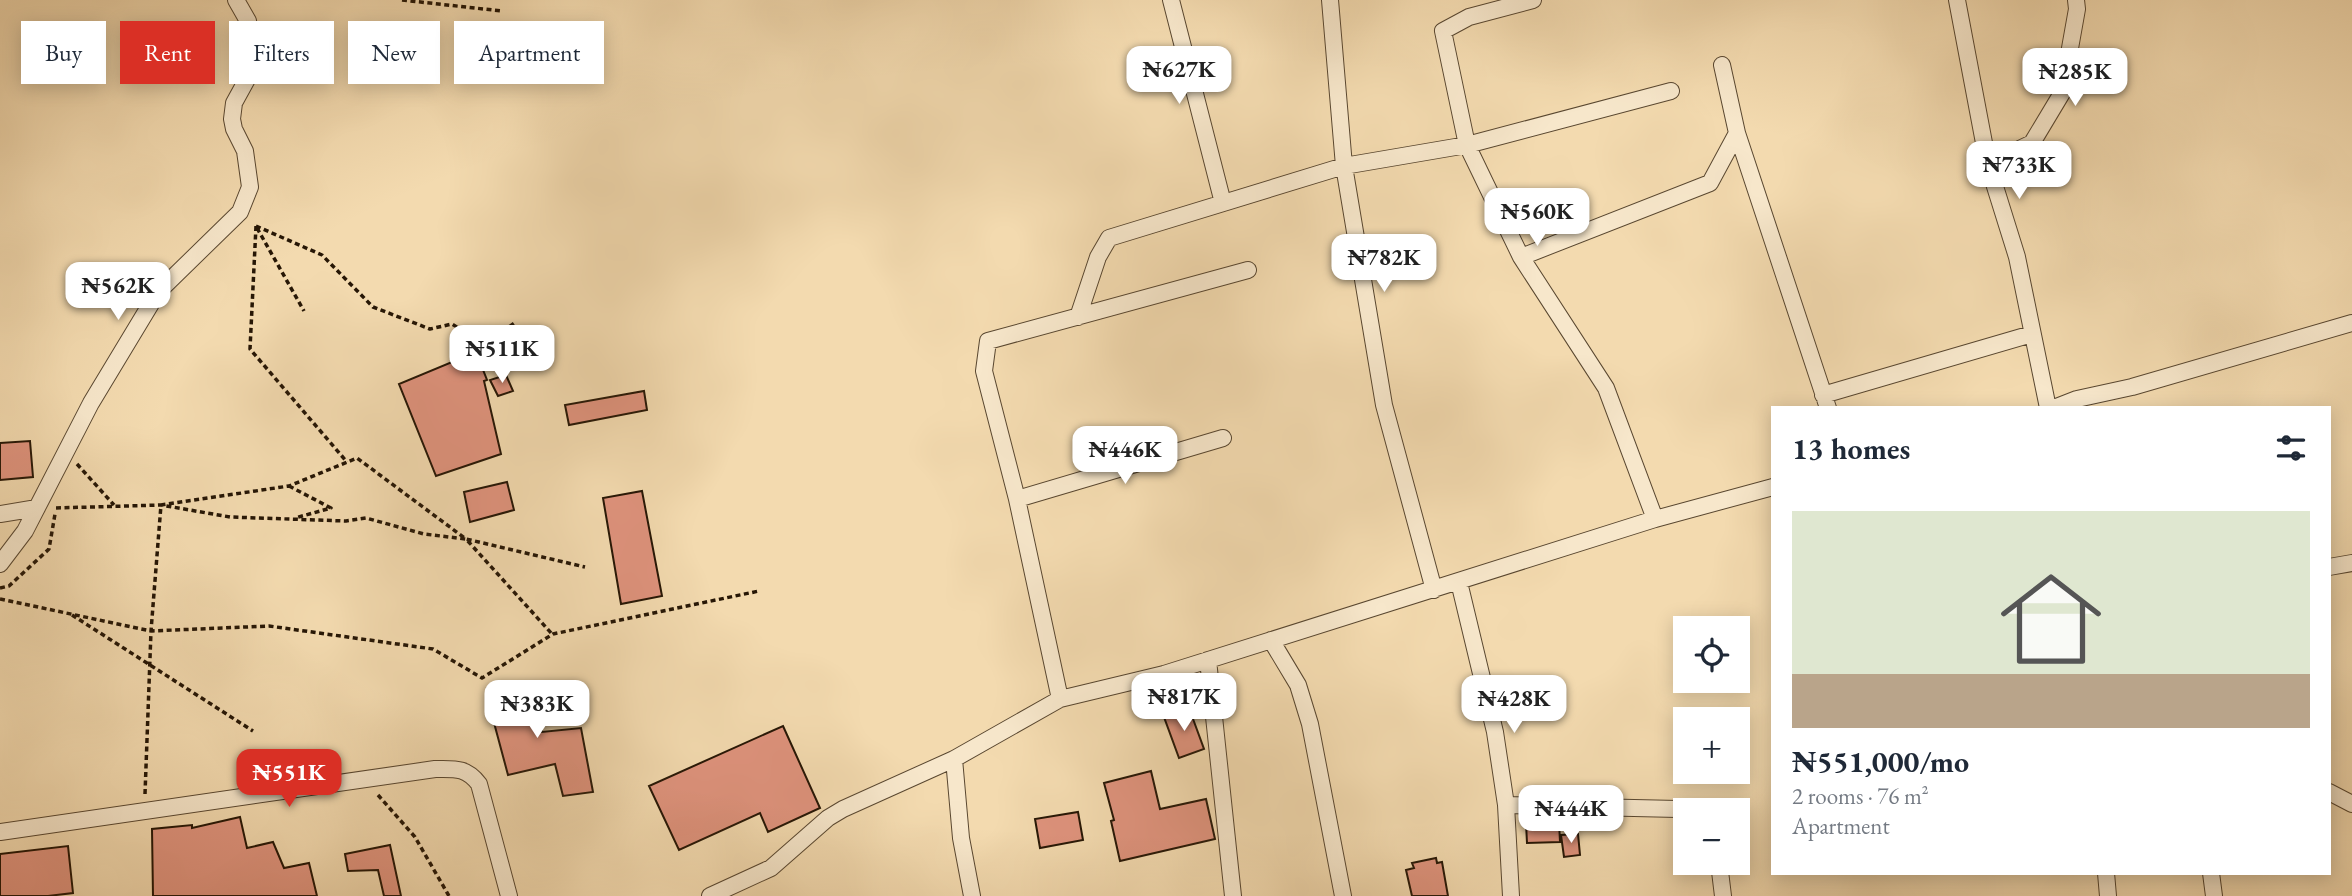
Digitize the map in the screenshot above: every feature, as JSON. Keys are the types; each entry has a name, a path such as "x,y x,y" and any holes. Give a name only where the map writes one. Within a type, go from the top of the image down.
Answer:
{"street":[{"path":"0,564 25,531 91,403 158,292 240,212 250,187 245,151 234,129 232,118 234,103 251,72 253,51 248,21 236,0"},
{"path":"1171,0 1223,203"},
{"path":"1329,0 1345,166 1384,405 1434,590"},
{"path":"1533,0 1469,17 1443,31 1467,145 1521,257 1606,388 1656,519"},
{"path":"1957,0 1988,164 2017,257 2048,406"},
{"path":"1988,164 2032,143 2062,93 2077,9 2076,0"},
{"path":"1722,65 1737,133 1826,401 2032,334"},
{"path":"1078,317 1098,257 1109,238 1345,166 1467,145 1671,91"},
{"path":"1521,257 1710,183 1737,133"},
{"path":"1060,699 1017,499 984,371 988,341 1248,270"},
{"path":"2059,406 2352,323"},
{"path":"1017,499 1223,438"},
{"path":"713,895 771,868 828,818 843,809 954,759 1060,699 1164,674 1656,519 1771,488"},
{"path":"0,514 37,508"},
{"path":"2331,568 2352,563"},
{"path":"1459,582 1495,732 1506,805 1511,896"},
{"path":"1271,640 1298,685 1310,724 1343,896"},
{"path":"1208,660 1233,896"},
{"path":"954,759 961,838 972,896"},
{"path":"0,832 435,769 456,769 470,772 479,784 509,896"},
{"path":"2331,793 2352,804"},
{"path":"1506,805 1673,808"},
{"path":"1720,875 1723,896"},
{"path":"2106,875 2108,896"},
{"path":"2211,875 2214,896"}],"path":[{"path":"402,0 502,11"},
{"path":"256,226 304,311"},
{"path":"256,226 322,255 373,307 430,330 452,324 484,344 516,322"},
{"path":"256,226 250,349 347,463"},
{"path":"66,452 115,506"},
{"path":"37,508 161,505 289,486 357,458 466,539 552,634"},
{"path":"289,486 331,508 291,519"},
{"path":"161,505 230,517 346,521 366,518 424,534 466,539 585,566"},
{"path":"144,812 151,631 161,505"},
{"path":"0,599 151,631 270,626 433,649 482,678 552,634 759,591"},
{"path":"70,614 253,731"},
{"path":"365,780 415,837 449,896"}],"building":[{"path":"476,352 487,380 484,381 501,454 436,476 399,384"},
{"path":"506,375 513,391 498,396 490,380"},
{"path":"644,391 647,410 569,425 565,405"},
{"path":"30,441 33,477 0,480 0,443"},
{"path":"507,482 514,510 470,522 464,492"},
{"path":"642,491 662,596 621,604 603,498"},
{"path":"529,683 542,732 581,728 593,792 563,796 555,764 508,775 487,688"},
{"path":"1189,708 1204,749 1179,758 1164,717"},
{"path":"783,726 820,808 768,832 760,813 679,850 649,786"},
{"path":"1151,771 1160,809 1206,799 1215,839 1120,861 1111,821 1114,820 1104,783"},
{"path":"1078,812 1083,840 1040,848 1035,819"},
{"path":"240,817 247,848 273,842 284,868 309,863 317,896 153,896 152,829 192,825 192,828"},
{"path":"1559,821 1560,842 1527,843 1526,823"},
{"path":"1578,834 1580,855 1564,857 1561,835"},
{"path":"390,845 401,896 384,896 378,870 348,871 345,854"},
{"path":"68,846 73,893 0,896 0,854"},
{"path":"1436,858 1437,863 1442,862 1448,896 1412,896 1406,870 1414,868 1412,863"}]}
